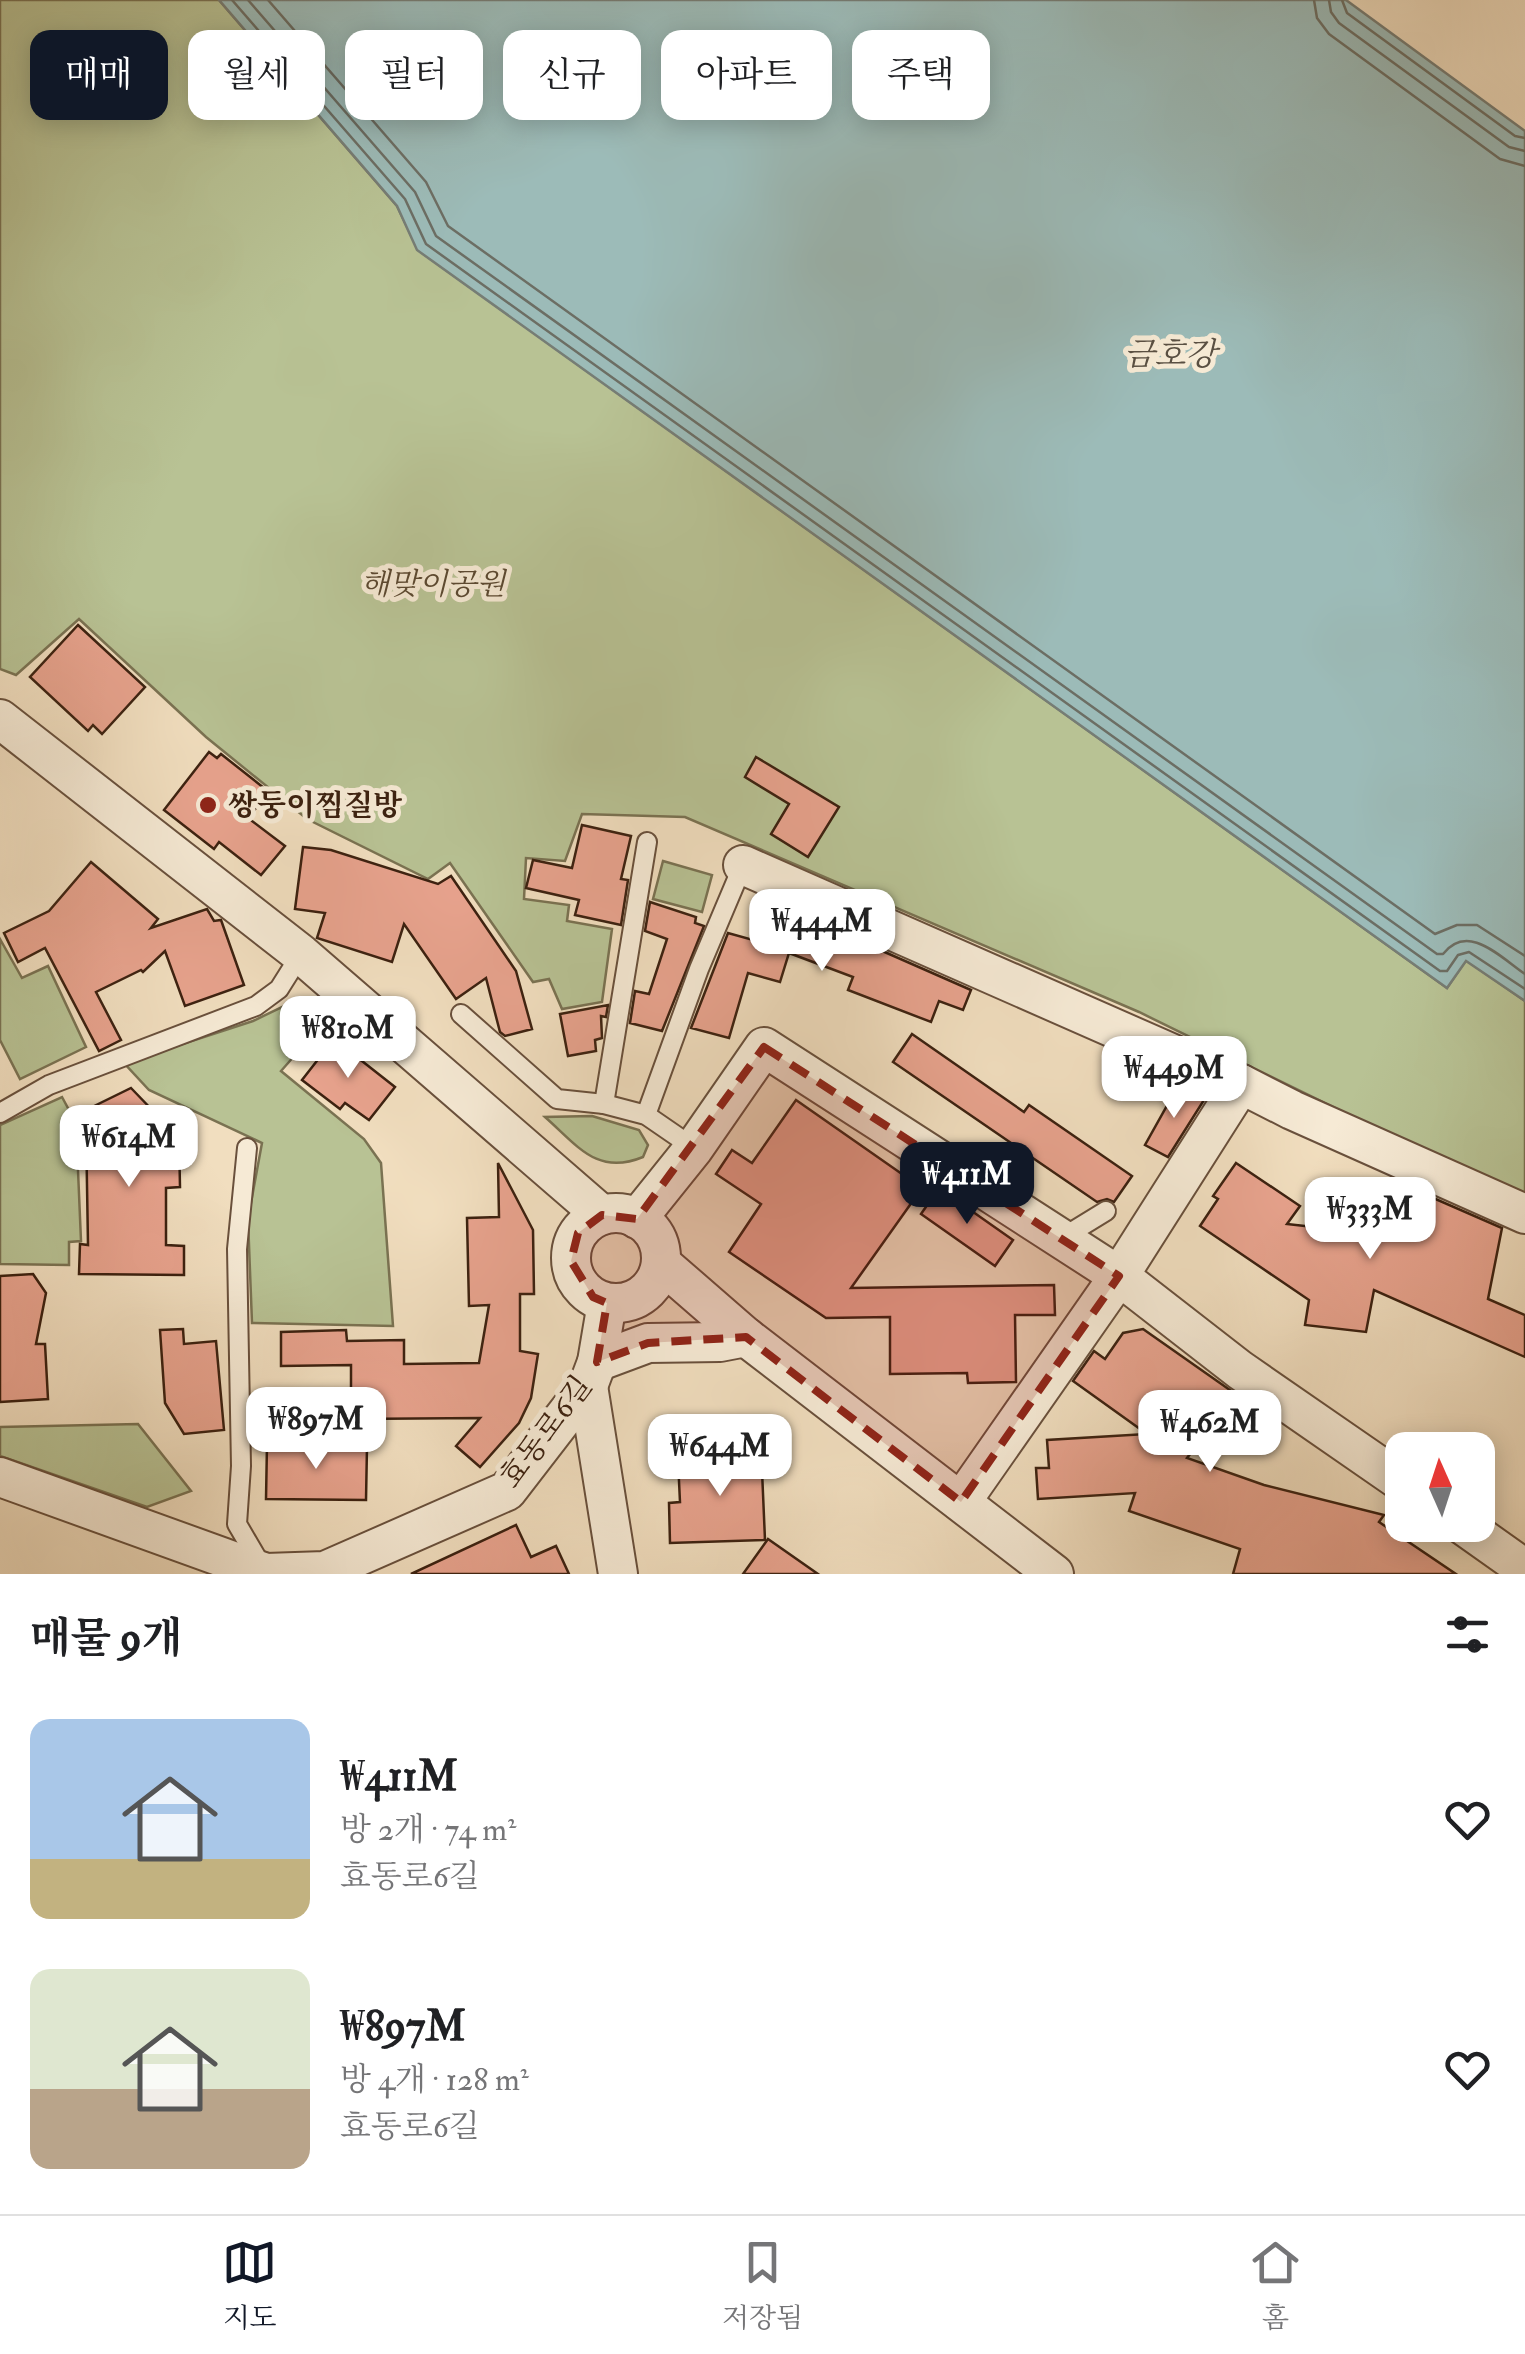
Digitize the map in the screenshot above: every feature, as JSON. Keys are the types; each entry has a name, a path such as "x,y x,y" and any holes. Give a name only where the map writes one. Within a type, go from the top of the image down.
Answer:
{"street":[{"path":"0,719 300,954 619,1217 645,1222 656,1234 661,1249 657,1279 648,1291 622,1304 607,1303 582,1288 574,1276 571,1261 578,1233 619,1217 694,1148 764,1047 1119,1276 1240,1370 1385,1470"},
{"path":"743,865 1525,1214"},
{"path":"961,1502 1119,1276 1240,1084"},
{"path":"662,1264 746,1338 1054,1574"},
{"name":"효동로6길","path":"0,1478 266,1574 325,1571 508,1491 592,1374 607,1303"},
{"path":"618,1574 592,1374 648,1342 746,1338"},
{"path":"1488,1542 1520,1564"}],"lane":[{"path":"604,1104 647,842"},
{"path":"646,1115 699,969 743,865"},
{"path":"0,1113 49,1085 256,1006 279,989 300,954"},
{"path":"461,1014 557,1099 604,1104 646,1115 694,1148"},
{"path":"246,1148 237,1249 241,1466 237,1524 266,1574"},
{"path":"1062,1238 1106,1211"}],"highlighted area":[{"path":"764,1047 1119,1276 961,1502 746,1337 648,1343 597,1362 607,1303 593,1297 571,1261 578,1233 602,1215 637,1219"}],"green space":[{"name":"해맞이공원","path":"0,0 219,0 245,30 188,30 188,120 323,120 397,206 418,250 1447,988 1466,960 1525,1001 1525,1201 1139,1012 685,817 582,814 565,861 526,858 524,899 569,905 567,921 612,929 602,1002 562,1009 549,979 533,982 450,863 428,879 307,819 206,737 79,619 16,675 0,669"},
{"path":"663,861 712,875 702,912 653,899"},
{"path":"0,939 22,978 48,966 86,1047 20,1079 0,1040"},
{"path":"284,1006 310,1038 281,1071 364,1139 381,1163 393,1326 252,1323 248,1219 262,1143 149,1090 124,1063 253,1021"},
{"path":"62,1097 76,1123 81,1241 69,1242 69,1265 0,1264 0,1125"},
{"path":"592,1116 639,1130 648,1145 643,1157 613,1163 600,1160 578,1147 545,1117"},
{"path":"138,1424 191,1491 147,1507 0,1456 0,1427"}],"water":[{"name":"금호강","path":"219,0 1346,0 1525,131 1525,1001 1466,961 1447,988 417,250 397,206 323,120 325,30 245,30"}],"building":[{"path":"78,625 145,687 102,734 93,725 88,731 30,677"},
{"path":"209,752 217,758 221,754 269,792 248,818 285,846 261,875 219,842 214,849 164,810"},
{"path":"756,757 839,807 808,857 771,834 789,804 745,777"},
{"path":"582,825 631,836 621,879 628,880 621,925 575,915 579,900 526,888 533,860 572,868"},
{"path":"303,847 331,850 438,884 451,876 516,971 532,1029 505,1036 500,1032 486,978 456,999 404,924 392,962 317,938 325,913 295,909"},
{"path":"91,862 158,919 151,928 207,909 214,921 221,920 244,985 185,1006 165,951 143,972 96,992 121,1040 99,1051 45,948 18,962 4,933 49,911"},
{"path":"650,902 696,917 695,923 704,926 662,1031 630,1023 635,991 649,994 667,939 645,931"},
{"path":"796,913 971,990 963,1010 939,1001 931,1022 848,990 853,977 789,953 780,982 748,973 729,1038 691,1028 728,933 782,948"},
{"path":"608,1005 606,1017 601,1016 602,1038 595,1040 596,1051 568,1056 560,1014"},
{"path":"912,1034 1024,1112 1029,1105 1132,1176 1114,1202 1097,1202 893,1062"},
{"path":"334,1039 395,1087 369,1120 345,1103 340,1109 302,1080"},
{"path":"1178,1086 1204,1100 1168,1157 1145,1145"},
{"path":"131,1088 179,1138 180,1187 166,1188 166,1245 184,1246 184,1275 79,1274 80,1244 88,1245 86,1126 80,1113"},
{"path":"796,1100 922,1188 851,1288 1054,1285 1055,1315 1015,1315 1016,1382 968,1383 967,1373 890,1374 890,1317 826,1318 729,1252 761,1204 716,1174 732,1150 752,1163"},
{"path":"498,1163 533,1230 534,1294 520,1294 520,1351 538,1354 531,1398 519,1423 480,1467 456,1446 480,1418 351,1419 351,1365 281,1366 281,1332 346,1330 347,1341 404,1340 404,1364 479,1363 489,1305 469,1306 467,1218 499,1217"},
{"path":"1236,1163 1300,1206 1287,1224 1420,1239 1431,1197 1502,1228 1488,1299 1525,1315 1525,1357 1374,1290 1366,1332 1305,1325 1309,1300 1200,1226 1218,1199 1213,1196"},
{"path":"939,1188 1013,1240 995,1266 921,1214"},
{"path":"33,1274 46,1293 36,1344 45,1344 48,1399 0,1402 0,1276"},
{"path":"183,1329 184,1344 216,1341 224,1430 184,1434 165,1403 160,1330"},
{"path":"1143,1329 1237,1395 1187,1458 1264,1485 1384,1515 1379,1522 1385,1526 1385,1542 1409,1542 1456,1574 1233,1574 1240,1549 1129,1511 1135,1493 1038,1499 1036,1468 1049,1468 1047,1440 1147,1434 1073,1381 1094,1351 1105,1359 1123,1333"},
{"path":"267,1444 367,1446 366,1500 266,1499"},
{"path":"761,1447 765,1540 670,1543 669,1503 680,1502 678,1460 731,1457 731,1449"},
{"path":"516,1525 531,1557 556,1546 569,1574 411,1574"},
{"path":"768,1539 818,1574 743,1574"}],"place":[{"name":"쌍둥이찜질방","path":"208,805"}]}
